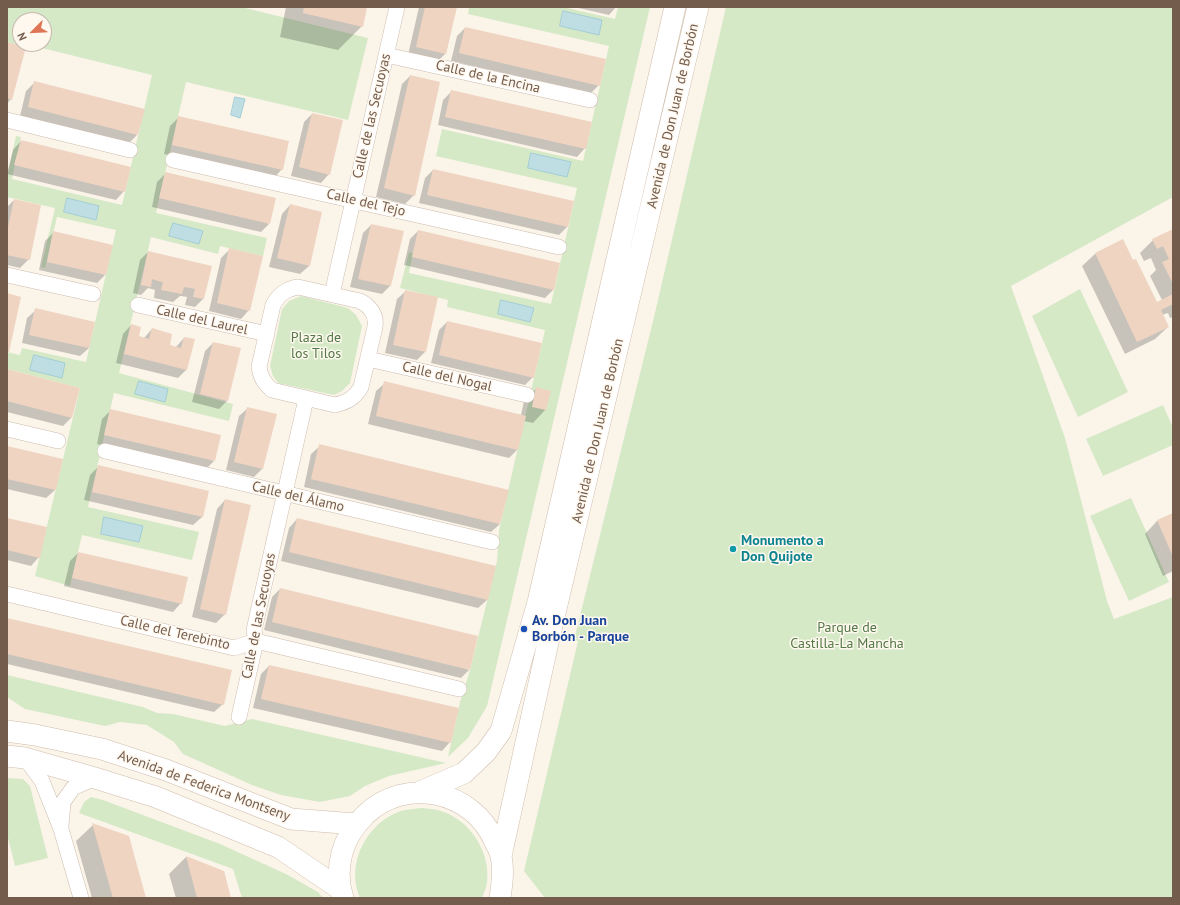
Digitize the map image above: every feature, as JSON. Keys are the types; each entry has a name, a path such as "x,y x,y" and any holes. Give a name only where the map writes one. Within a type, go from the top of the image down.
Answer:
{"street":[{"name":"Calle de las Secuoyas","path":"332,294 397,7"},
{"name":"Avenida de Don Juan de Borbón","path":"420,792 464,773 486,752 500,731 538,602 675,7"},
{"name":"Avenida de Don Juan de Borbón","path":"501,856 547,647 698,7"},
{"name":"Calle de la Encina","path":"386,55 590,100"},
{"path":"7,120 130,150"},
{"name":"Calle del Tejo","path":"173,160 559,247"},
{"path":"7,275 93,294"},
{"path":"298,287 332,294 360,301 368,305 373,312 376,321 361,388 356,396 335,406 272,390 266,385 261,377 259,367 273,305 278,296 283,292 298,287"},
{"name":"Calle del Laurel","path":"138,305 267,334"},
{"name":"Calle del Nogal","path":"368,359 527,395"},
{"name":"Calle de las Secuoyas","path":"239,717 256,641 254,630 306,398"},
{"path":"7,429 58,441"},
{"name":"Calle del Álamo","path":"104,451 492,542"},
{"name":"Calle del Terebinto","path":"7,594 234,648 256,641"},
{"path":"256,641 459,689"},
{"name":"Avenida de Federica Montseny","path":"7,731 35,735 102,749 166,770 291,819 356,824"},
{"path":"16,757 42,781 61,829 76,897"},
{"name":"Avenida de Federica Montseny","path":"16,757 95,778 156,797 278,847 342,894"},
{"path":"61,829 63,802 74,788 95,778"},
{"path":"342,894 339,866 344,844 356,824 374,807 385,801 396,796 420,792 447,796 472,810 490,830 501,856 503,878 500,898"}],"green space":[{"path":"7,7 241,7 368,38 348,120 186,82 156,213 267,238 263,256 220,246 218,254 151,237 119,373 233,404 229,421 114,393 88,507 199,532 192,560 82,535 70,586 35,576 80,388 7,369 7,352 20,355 22,348 86,362 116,230 57,217 45,268 41,267 55,208 7,197 7,178 16,136 21,137 12,179 122,205 152,75 52,50 52,12 12,12 12,43 7,42"},
{"path":"469,7 563,7 615,19 618,7 650,7 487,706 468,738 448,757 460,702 470,670 497,561 499,530 545,330 447,307 448,300 400,288 409,252 413,253 409,273 551,304 577,188 436,156 442,129 583,161 609,46 468,14"},
{"name":"Parque de Castilla-La Mancha","path":"726,7 1173,7 1173,197 1011,286 1065,438 1107,601 1114,619 1173,597 1173,898 545,898 524,871 578,641 574,640 654,317"},
{"path":"1080,289 1128,392 1078,417 1032,316"},
{"name":"Plaza de los Tilos","path":"301,296 348,308 356,315 362,326 350,383 342,391 334,395 278,383 273,376 270,366 282,309 289,301"},
{"path":"1163,405 1173,428 1173,445 1103,476 1086,439"},
{"path":"1131,498 1169,582 1129,601 1090,516"},
{"path":"7,675 143,707 157,713 173,714 225,726 252,719 446,763 389,776 365,786 350,796 320,802 281,795 252,785 183,754 174,742 147,725 120,722 105,726 25,709 7,697"},
{"path":"7,778 23,779 30,786 48,858 15,866 7,834"},
{"path":"91,797 103,800 220,844 286,874 318,892 323,898 242,898 233,869 79,813 84,802"},
{"path":"422,808 439,810 454,817 471,831 477,840 486,861 487,872 486,889 482,898 360,898 356,885 355,872 357,858 369,834 378,824 403,810"}],"water":[{"path":"563,11 602,20 599,35 560,26"},
{"path":"235,97 245,99 240,118 231,115"},
{"path":"531,153 571,162 567,177 528,168"},
{"path":"67,198 99,206 96,220 64,212"},
{"path":"173,223 203,231 199,244 169,236"},
{"path":"501,300 534,308 530,322 498,314"},
{"path":"34,355 65,363 62,378 30,370"},
{"path":"139,381 168,389 165,402 135,394"},
{"path":"104,517 143,526 139,542 101,534"}],"building":[{"path":"304,7 367,7 363,27 303,13"},
{"path":"425,7 457,7 446,54 416,47"},
{"path":"465,27 606,59 600,86 459,53"},
{"path":"7,42 12,43 12,52 25,52 12,100 7,98"},
{"path":"410,75 440,82 415,196 384,188"},
{"path":"34,81 145,109 138,135 28,107"},
{"path":"451,90 592,122 586,149 445,117"},
{"path":"312,113 343,120 330,175 299,167"},
{"path":"178,116 289,141 283,170 172,145"},
{"path":"21,140 131,167 125,192 14,165"},
{"path":"433,169 574,201 568,227 427,195"},
{"path":"165,172 276,198 270,224 159,198"},
{"path":"14,199 41,205 30,260 7,255 7,232"},
{"path":"290,204 322,212 310,266 277,258"},
{"path":"371,224 404,231 391,286 358,279"},
{"path":"1173,229 1173,284 1162,262 1169,259 1163,246 1157,249 1152,239"},
{"path":"418,230 560,263 554,290 412,257"},
{"path":"53,231 113,245 106,275 47,262"},
{"path":"1123,239 1133,260 1136,259 1157,302 1173,294 1173,304 1161,310 1169,327 1137,342 1095,253"},
{"path":"229,248 263,256 250,311 217,303"},
{"path":"148,251 212,266 204,299 193,297 195,289 184,287 182,294 161,290 163,282 152,279 151,287 141,285"},
{"path":"405,290 438,297 426,352 393,345"},
{"path":"7,293 21,297 9,352 7,352"},
{"path":"35,308 95,322 89,348 29,335"},
{"path":"447,321 542,343 534,378 439,355"},
{"path":"131,324 141,327 139,336 149,339 152,328 172,334 170,345 181,348 184,337 195,339 187,370 124,354"},
{"path":"213,342 241,348 228,401 200,394"},
{"path":"7,369 80,388 72,418 7,401"},
{"path":"384,381 526,416 518,450 376,416"},
{"path":"536,387 551,391 546,410 532,407"},
{"path":"247,407 277,414 263,469 234,462"},
{"path":"110,409 221,435 215,461 104,435"},
{"path":"319,444 509,490 500,524 311,479"},
{"path":"7,446 63,459 56,490 7,479"},
{"path":"98,465 209,491 203,517 92,492"},
{"path":"225,499 251,505 226,615 200,609"},
{"path":"1173,513 1173,557 1157,520"},
{"path":"7,518 47,527 40,558 7,550"},
{"path":"297,518 496,566 488,600 289,552"},
{"path":"78,552 188,577 182,604 72,578"},
{"path":"280,588 478,636 470,670 272,622"},
{"path":"7,618 232,670 224,705 7,654"},
{"path":"269,665 459,708 451,743 261,699"},
{"path":"92,823 129,836 146,898 113,898"},
{"path":"186,856 224,871 231,898 197,898"}],"place":[{"name":"Monumento a Don Quijote","path":"733,549"},
{"name":"Av. Don Juan Borbón - Parque","path":"524,629"}]}
